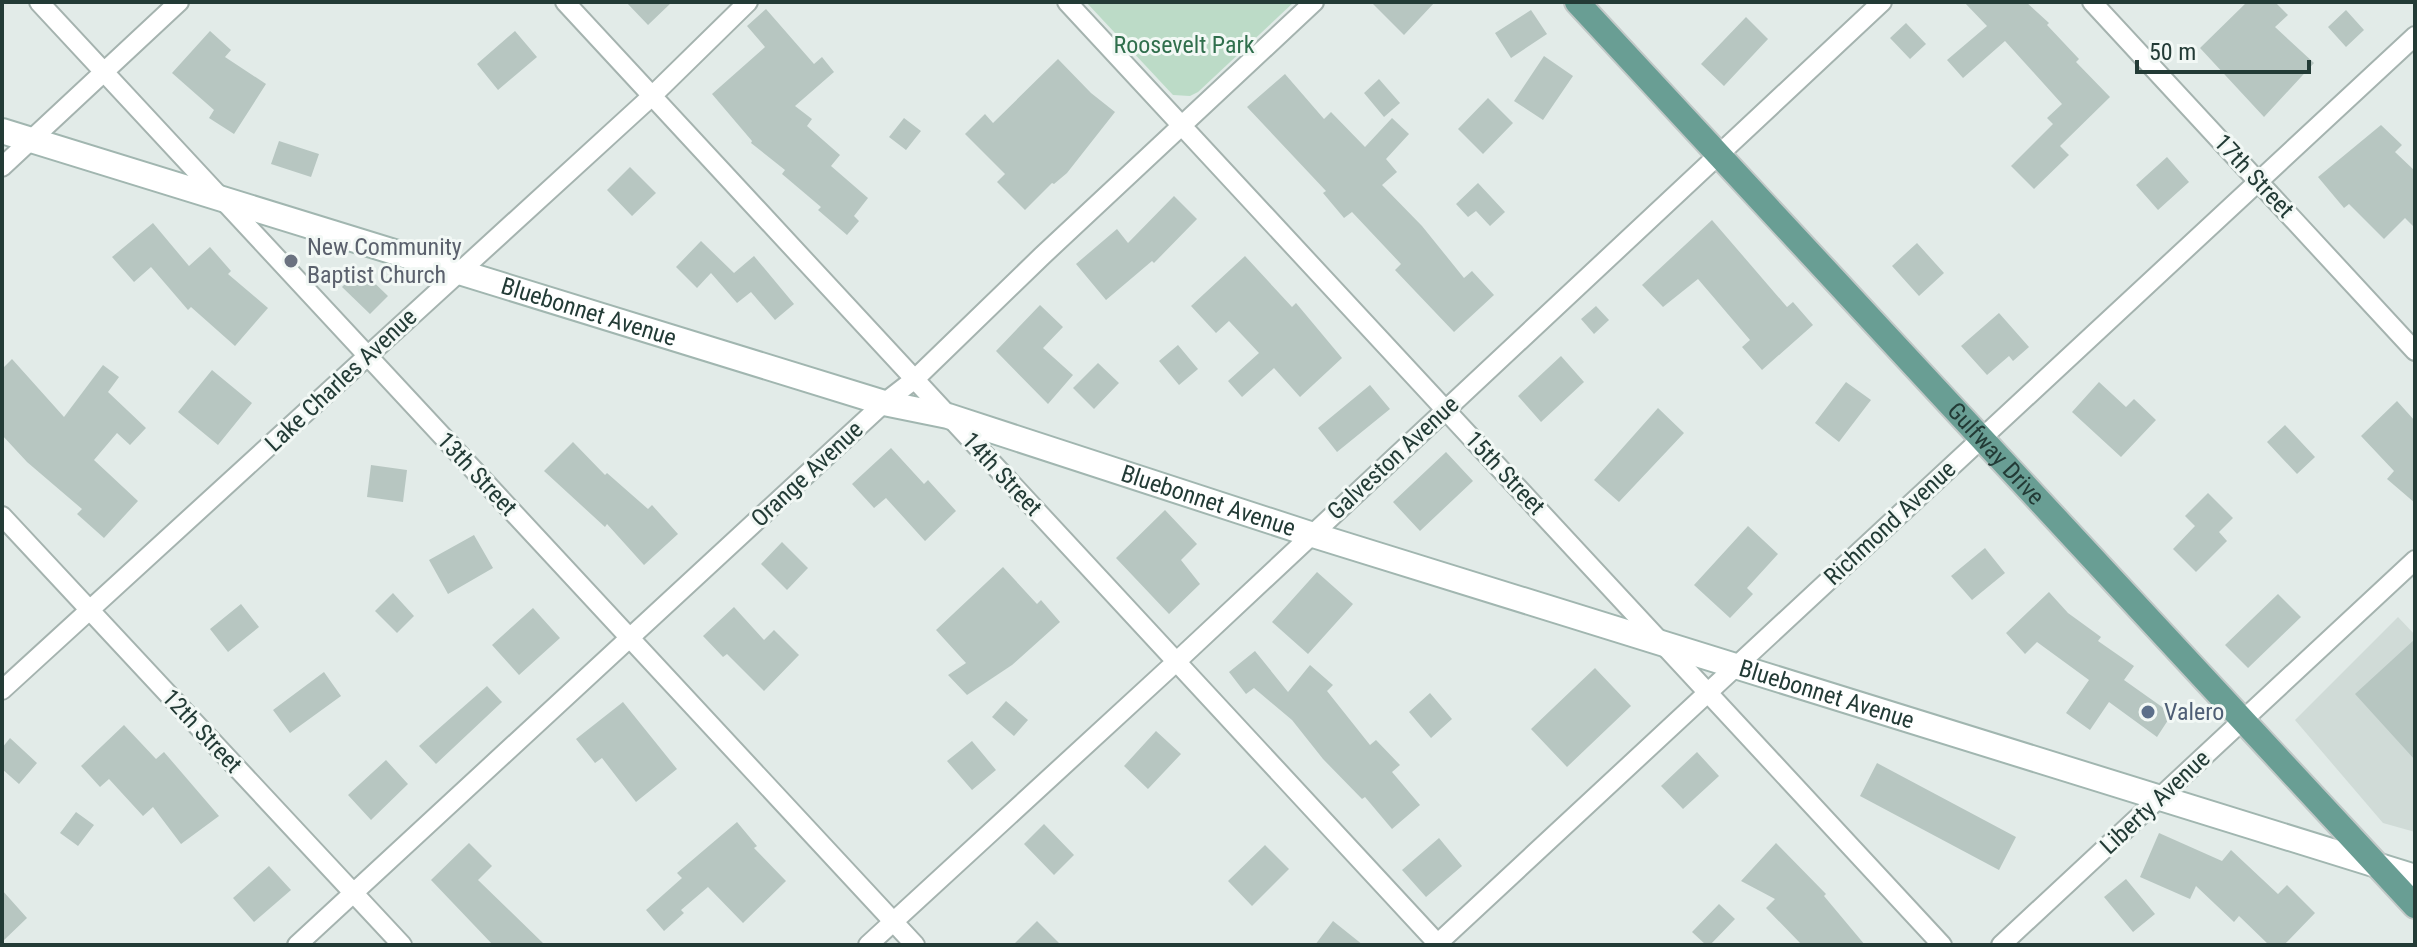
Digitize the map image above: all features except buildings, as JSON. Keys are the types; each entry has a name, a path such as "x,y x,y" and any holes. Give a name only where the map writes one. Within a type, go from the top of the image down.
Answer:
{"main road":[{"name":"Gulfway Drive","path":"1577,2 2415,906"}],"street":[{"name":"13th Street","path":"39,2 915,945"},
{"path":"2,167 179,2"},
{"name":"14th Street","path":"565,2 1437,945"},
{"name":"Lake Charles Avenue","path":"2,690 652,96 748,2"},
{"name":"15th Street","path":"1067,2 1942,945"},
{"name":"Orange Avenue","path":"297,945 884,403 915,379 1314,2"},
{"name":"Galveston Avenue","path":"868,945 1176,662 1882,2"},
{"name":"17th Street","path":"2092,2 2415,351"},
{"name":"Richmond Avenue","path":"1437,945 2415,36"},
{"name":"Bluebonnet Avenue","path":"2,131 884,403 948,416 1310,534 2415,877"},
{"name":"12th Street","path":"2,516 402,945"},
{"name":"Liberty Avenue","path":"2001,945 2415,560"}],"shaded area":[{"path":"2398,617 2415,635 2415,832 2383,823 2295,720"}],"green space":[{"name":"Roosevelt Park","path":"1086,2 1294,2 1190,96 1173,95"}],"place":[{"name":"New Community Baptist Church","path":"291,261"},
{"name":"Valero","path":"2148,712"}]}
